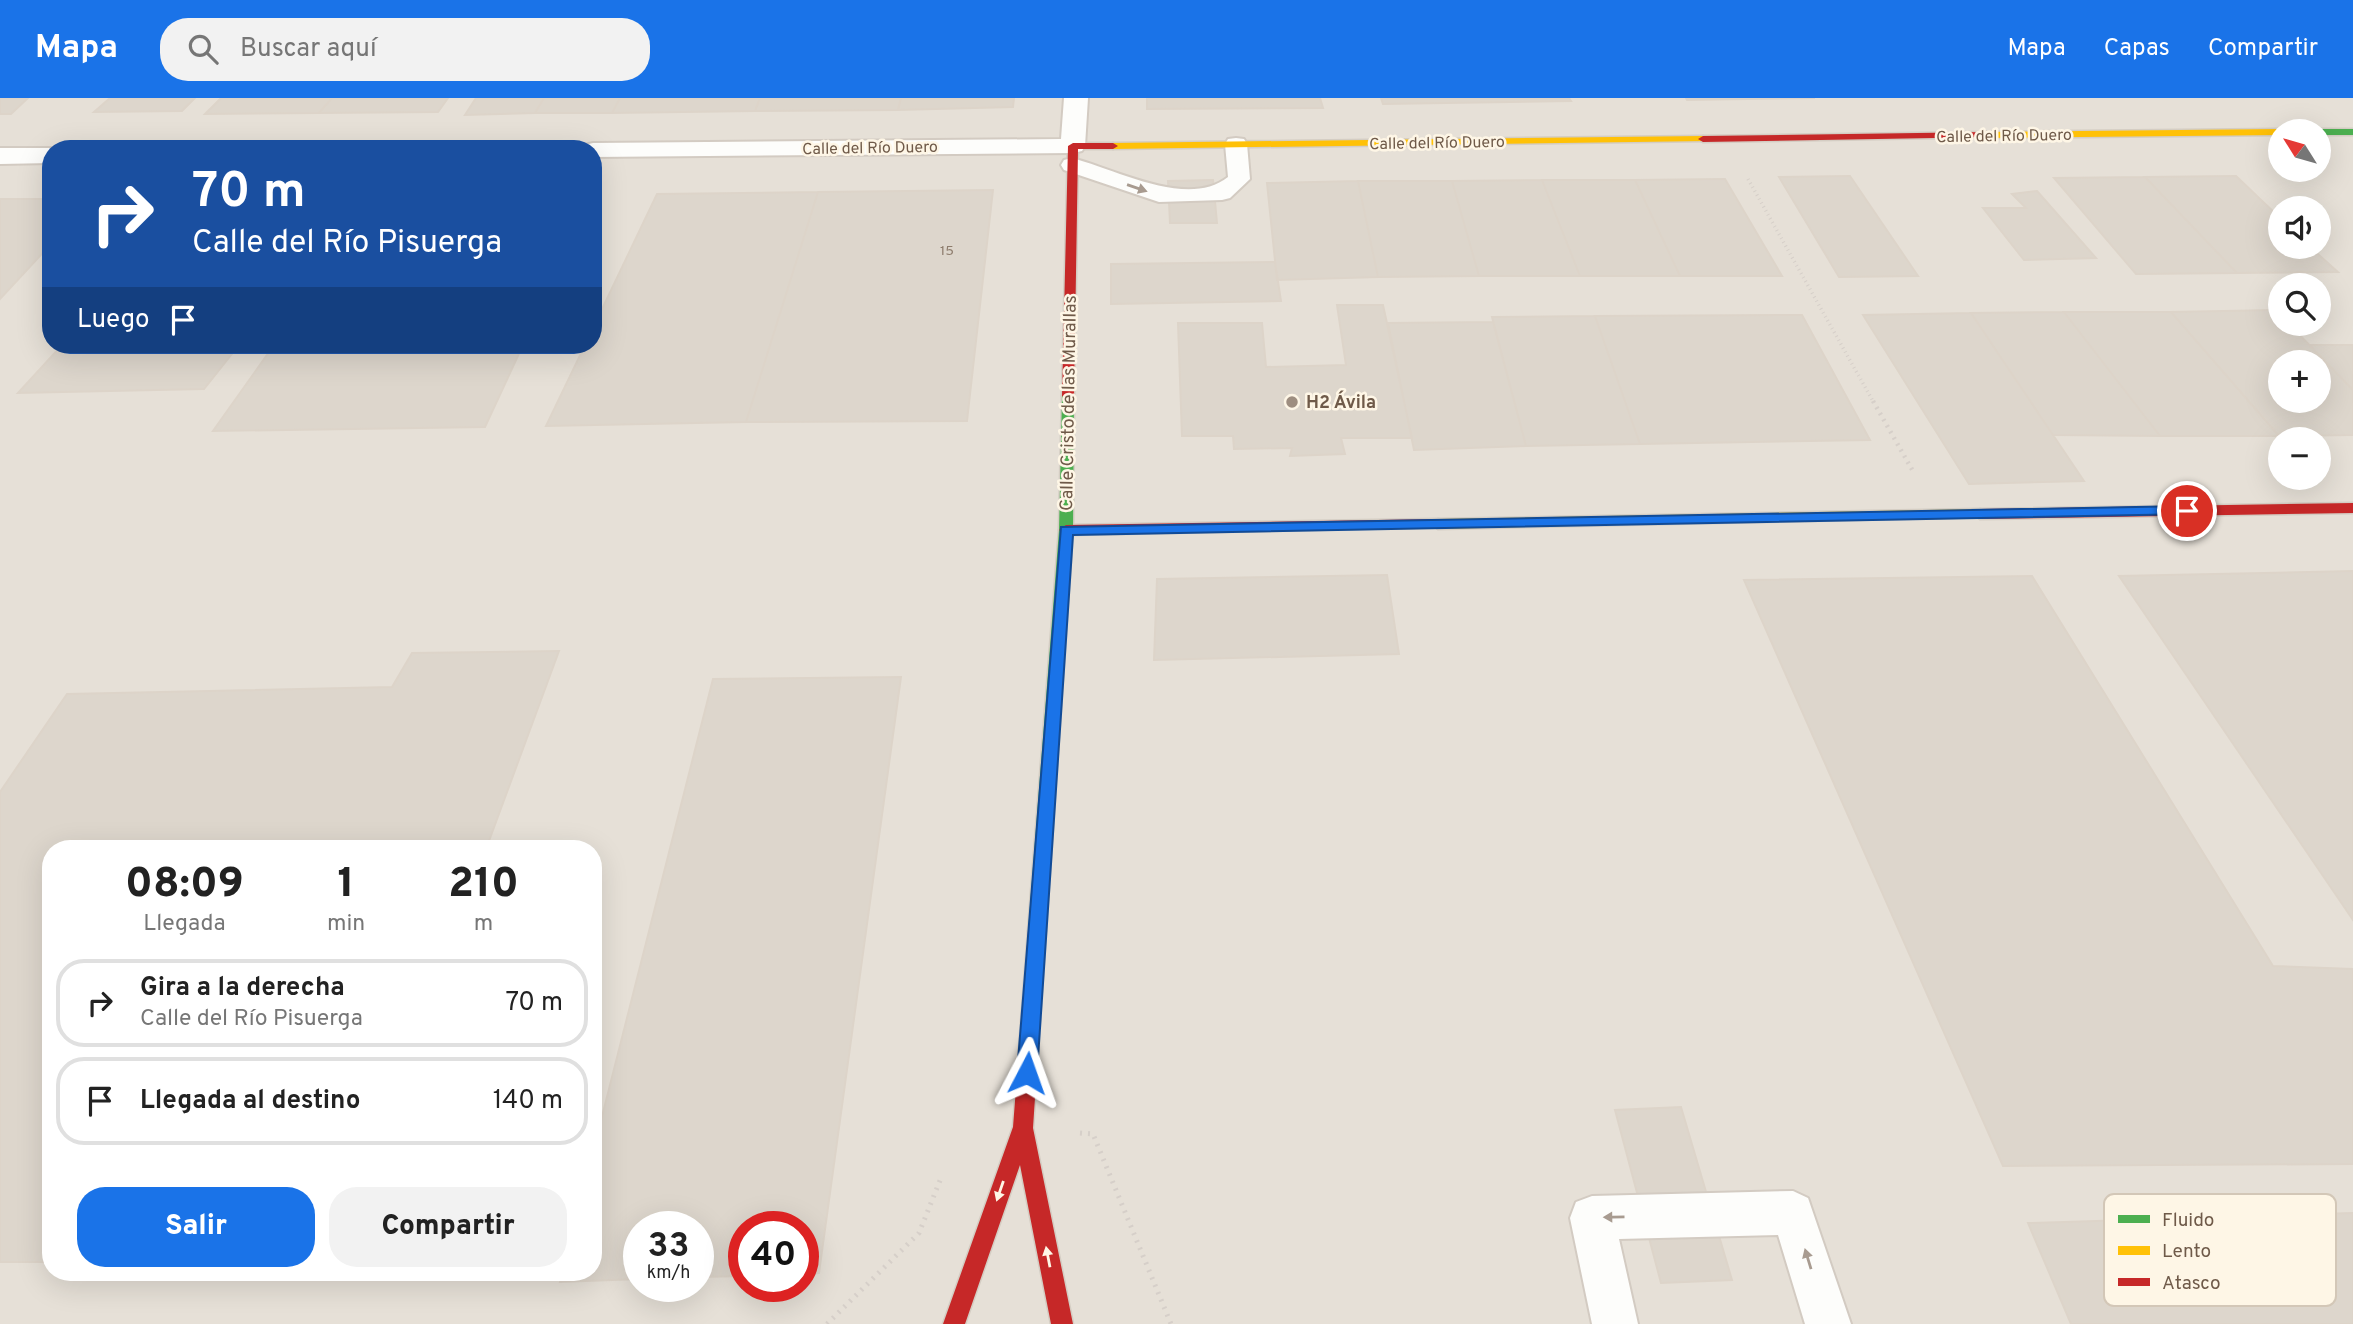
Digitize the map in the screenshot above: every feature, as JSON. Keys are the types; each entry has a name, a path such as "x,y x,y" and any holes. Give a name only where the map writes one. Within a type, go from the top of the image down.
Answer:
{"street":[{"name":"Calle Cristo de las Murallas","path":"954,1324 1023,1127 1066,530 1072,155 1076,98"},
{"name":"Calle del Río Duero","path":"602,150 1072,155 1236,144 2268,132"},
{"path":"2331,132 2353,132"},
{"path":"0,156 42,155"},
{"path":"1066,530 2353,508"},
{"name":"Calle Cristo de las Murallas","path":"1023,1127 1062,1324"}],"lane":[{"path":"1072,155 1159,195 1222,193 1239,180 1236,144"},
{"path":"1615,1324 1592,1218 1793,1213 1828,1324"}],"path":[{"path":"1725,138 1939,515"}],"shaded area":[{"path":"0,98 2353,98 2353,1324 0,1324"}],"building":[{"path":"0,98 28,98 11,114 0,114"},
{"path":"110,98 195,98 182,111 94,112"},
{"path":"221,98 332,98 319,113 205,114"},
{"path":"332,98 448,98 438,112 319,113"},
{"path":"476,98 544,98 535,113 465,115"},
{"path":"544,98 620,98 612,113 535,113"},
{"path":"620,98 760,98 755,111 612,113"},
{"path":"760,98 901,98 898,110 755,111"},
{"path":"901,98 1014,98 1013,107 898,110"},
{"path":"1147,98 1320,98 1323,108 1147,109"},
{"path":"1381,98 1569,98 1571,101 1383,104"},
{"path":"1686,98 1815,98 1687,100"},
{"path":"1850,176 1918,276 1839,277 1779,177"},
{"path":"2236,176 2268,207 2268,259 2323,259 2338,272 2237,273 2145,177"},
{"path":"2145,177 2237,273 2136,274 2054,178"},
{"path":"1725,179 1782,276 1680,276 1635,180"},
{"path":"1213,180 1217,223 1170,223 1168,181"},
{"path":"1542,180 1580,276 1479,276 1452,181"},
{"path":"1542,180 1635,180 1680,276 1580,276"},
{"path":"1358,181 1378,277 1277,280 1267,183"},
{"path":"1358,181 1452,181 1479,276 1378,277"},
{"path":"993,190 967,421 746,422 818,192"},
{"path":"2037,191 2096,258 2024,260 1983,208 2026,208 2012,194"},
{"path":"818,192 746,422 546,426 581,354 602,354 602,309 657,194"},
{"path":"0,199 42,199 42,254 0,299"},
{"path":"1275,262 1281,301 1111,304 1111,264"},
{"name":"H2 Ávila","path":"1337,305 1383,305 1412,438 1341,438 1345,454 1290,456 1292,448 1234,449 1233,436 1182,436 1178,323 1262,323 1266,367 1346,365"},
{"path":"2268,310 2268,336 2301,336 2314,350 2268,350 2268,413 2331,413 2331,367 2353,390 2353,435 2331,435 2331,427 2271,427 2171,312"},
{"path":"2064,312 2171,312 2271,427 2268,427 2268,436 2160,436"},
{"path":"2064,312 2160,436 2053,435 1971,313"},
{"path":"1971,313 2084,481 1969,484 1863,315"},
{"path":"1802,315 1870,440 1640,444 1595,316"},
{"path":"1595,316 1640,444 1526,446 1492,317"},
{"path":"1493,322 1526,446 1414,450 1388,323"},
{"path":"2309,345 2353,345 2353,390 2331,368 2331,350 2314,350"},
{"path":"54,354 232,354 204,389 18,393"},
{"path":"268,354 519,354 485,427 213,431"},
{"path":"2353,571 2353,920 2119,576"},
{"path":"1387,575 1399,654 1154,660 1157,579"},
{"path":"2032,576 2273,966 2353,969 2353,1164 2003,1166 1744,580"},
{"path":"559,651 489,840 42,840 42,1262 0,1262 0,792 67,694 392,687 412,653"},
{"path":"901,677 819,1273 819,1211 728,1211 728,1276 714,1277 714,1211 623,1211 623,1280 602,1280 602,1117 713,679"},
{"path":"1681,1107 1732,1280 1661,1283 1615,1110"},
{"path":"2353,1213 2353,1324 2071,1324 2028,1223 2104,1221 2104,1306 2336,1306 2336,1214"}],"traffic: fast":[{"path":"2331,132 2353,132"},
{"path":"1037,931 1066,530 1068,396"}],"traffic: slow":[{"path":"1987,135 2268,132"},
{"path":"1113,146 1703,139"},
{"path":"1438,524 1980,514"}],"traffic: jam":[{"path":"1703,139 1987,135"},
{"path":"1068,396 1073,146 1113,146"},
{"path":"1980,514 2353,508"},
{"path":"1066,530 1438,524"},
{"path":"954,1324 1023,1127 1037,931"},
{"path":"1023,1129 1062,1324"}],"place":[{"name":"H2 Ávila","path":"1292,402"}],"route":[{"path":"1027,1073 1066,530 2187,511"}]}
